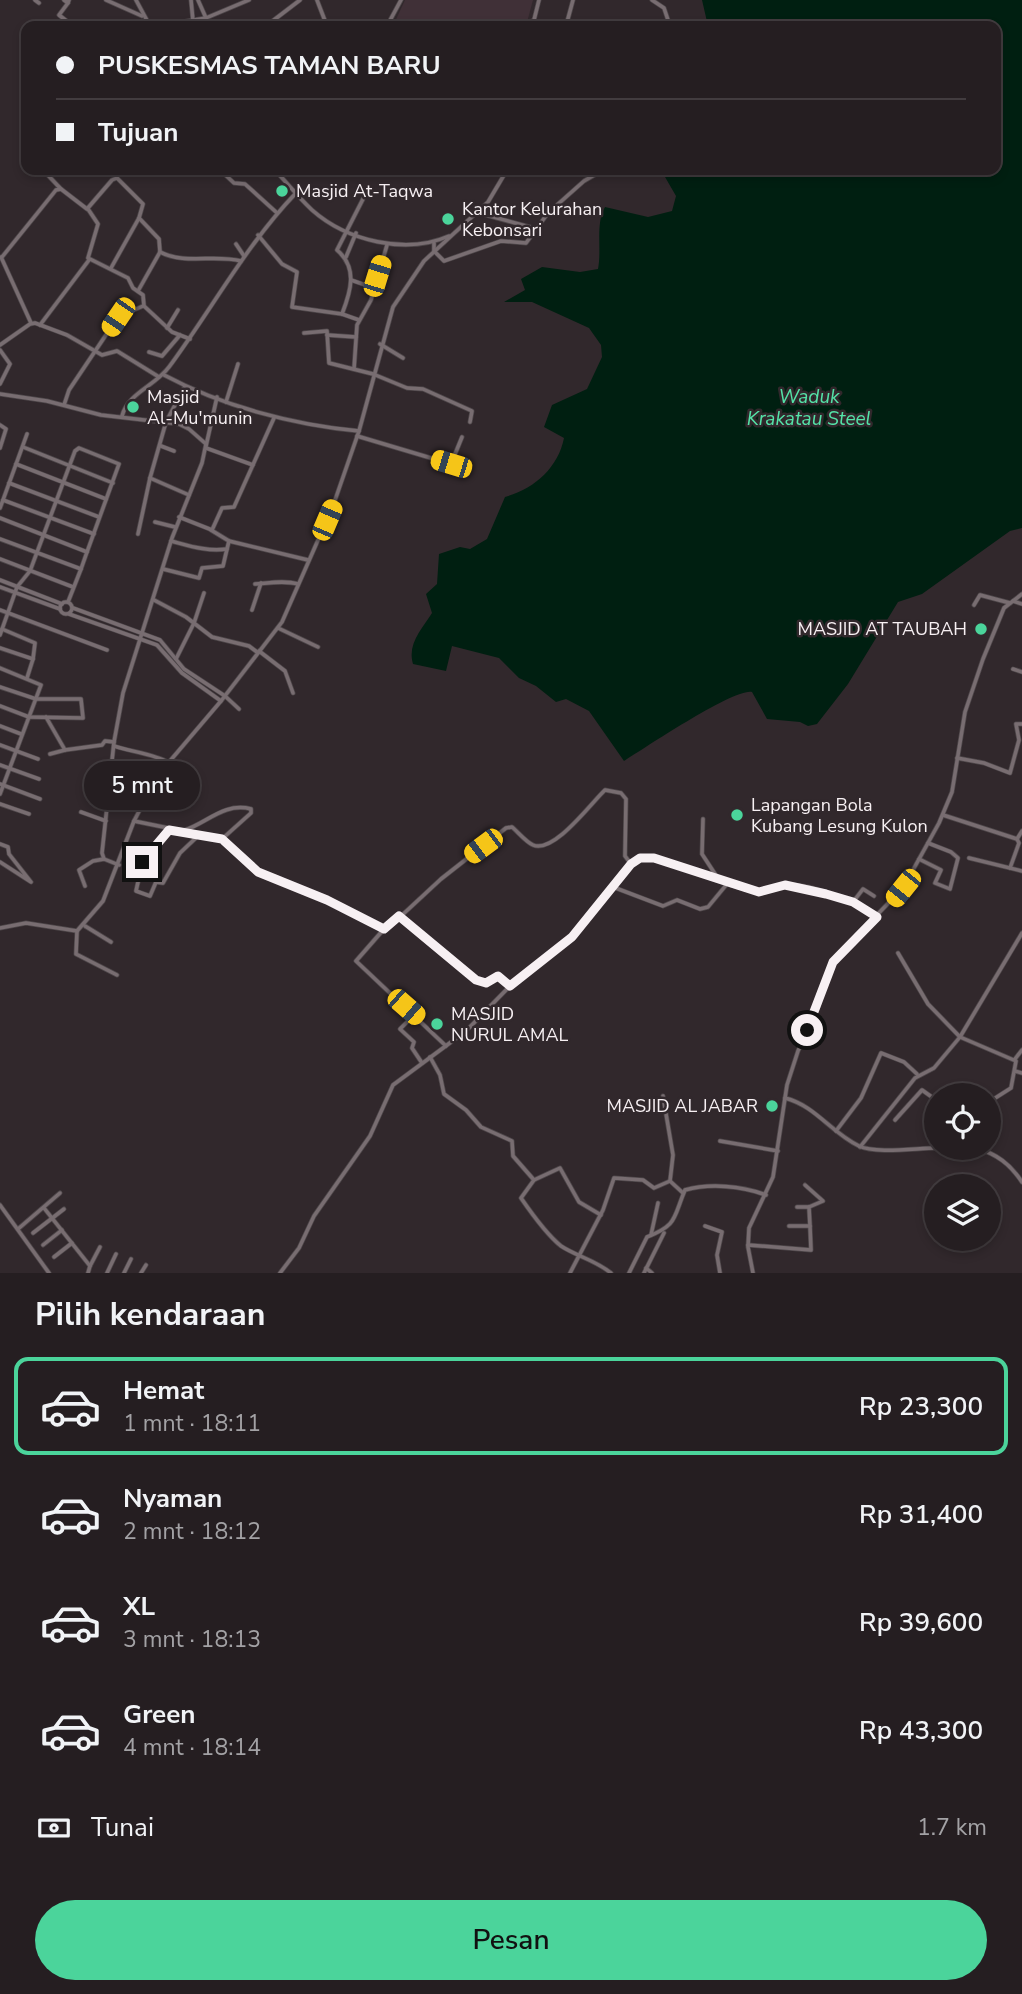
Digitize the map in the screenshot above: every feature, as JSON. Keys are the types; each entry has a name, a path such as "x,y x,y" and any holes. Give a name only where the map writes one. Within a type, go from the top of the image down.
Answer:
{"street":[{"path":"106,0 142,16"},
{"path":"136,0 146,21"},
{"path":"191,0 194,20"},
{"path":"198,0 206,18"},
{"path":"230,0 233,6"},
{"path":"188,21 206,18 249,0"},
{"path":"273,21 300,0"},
{"path":"317,0 325,21"},
{"path":"390,21 401,0"},
{"path":"532,21 539,0"},
{"path":"567,21 573,0"},
{"path":"652,0 664,8 668,21"},
{"path":"67,1 59,15 67,21"},
{"path":"40,325 89,260 88,252 97,224 87,209 48,175"},
{"path":"225,175 234,183 245,184 276,212"},
{"path":"280,175 319,216 387,245 434,243 452,234"},
{"path":"0,928 26,923 77,931 85,926 103,901 134,821 167,762 221,701 278,628 333,506 358,434 380,344 393,307 434,251 479,213 504,175"},
{"path":"434,243 434,251 441,260 447,261 501,241 526,243 550,211 594,175"},
{"path":"87,209 112,180 117,178 144,206 111,268"},
{"path":"31,323 1,256 40,208 61,189"},
{"path":"121,416 127,402 162,377 190,340 258,235 296,192"},
{"path":"346,257 337,250 363,199"},
{"path":"479,213 537,229"},
{"path":"138,291 160,252 159,237 139,218"},
{"path":"342,314 351,291 346,257 356,233"},
{"path":"258,235 282,264 297,273 292,307 342,314 359,320"},
{"path":"236,244 242,259"},
{"path":"354,369 359,320 368,307 387,245"},
{"path":"160,252 176,258 242,259"},
{"path":"89,260 128,278 143,295 144,306 167,328 190,340"},
{"path":"351,280 374,288"},
{"path":"64,405 94,352 118,317 144,306"},
{"path":"167,328 178,310"},
{"path":"31,323 75,339 102,355 117,351 162,377 274,418 358,434 451,464 462,437"},
{"path":"0,384 10,364 0,348 31,323"},
{"path":"304,332 327,331 327,362 373,374 407,388 424,388 470,410 473,414 470,422"},
{"path":"149,352 163,356 180,335"},
{"path":"327,335 356,337"},
{"path":"380,344 403,358"},
{"path":"226,401 238,364"},
{"path":"138,534 166,422 185,386"},
{"path":"0,394 64,405 101,415 166,422 189,429 206,447 253,465"},
{"path":"104,859 102,853 114,744 127,680 175,527 206,447 217,397"},
{"path":"211,530 222,508 234,507 274,418"},
{"path":"0,425 6,429 0,445"},
{"path":"0,508 27,434"},
{"path":"161,446 174,451"},
{"path":"23,447 113,483"},
{"path":"0,580 17,587 62,604 68,602 113,483 118,461 79,448 62,483 30,570 17,587 1,631 34,643 33,659 27,678"},
{"path":"16,464 106,499"},
{"path":"150,478 189,495"},
{"path":"9,483 100,517"},
{"path":"3,499 94,534"},
{"path":"179,517 211,530 229,541 307,560"},
{"path":"0,518 87,552"},
{"path":"155,522 175,527"},
{"path":"0,539 81,569"},
{"path":"171,541 200,550 227,549"},
{"path":"163,569 199,578 202,568 223,566 229,541"},
{"path":"0,559 74,587"},
{"path":"255,584 272,585 286,581 298,584"},
{"path":"252,610 261,583"},
{"path":"0,595 1,587 65,614 159,646 182,673 221,701"},
{"path":"176,659 194,623 204,593"},
{"path":"974,605 980,595 1022,604"},
{"path":"753,1273 748,1245 754,1215 766,1195 778,1151 785,1098 797,1051 814,1016 833,962 903,888 943,815 952,792 970,695 1002,611 1020,595"},
{"path":"154,600 194,623 212,637 247,646 258,652 285,671 293,693"},
{"path":"68,602 73,608 144,632 162,641 188,672 225,696 239,709"},
{"path":"60,610 62,604"},
{"path":"69,614 73,608"},
{"path":"0,610 107,650"},
{"path":"278,628 318,647"},
{"path":"0,648 33,659"},
{"path":"0,668 41,684 0,794"},
{"path":"1013,669 1022,672"},
{"path":"0,687 36,699 82,699 82,718 29,717 0,706"},
{"path":"46,717 65,750"},
{"path":"957,758 984,763 1010,773 1019,740 1016,724 1022,724"},
{"path":"0,726 21,734"},
{"path":"50,754 102,745 105,741 145,756 158,755 167,762"},
{"path":"0,745 38,759"},
{"path":"0,765 39,779"},
{"path":"2,785 40,799"},
{"path":"446,1046 356,961 396,916 400,917 441,878 506,828 512,827 532,844 540,846 561,838 607,789 626,799 625,856 631,864"},
{"path":"0,804 29,814"},
{"path":"182,831 202,824 213,813 251,808 251,813 222,839"},
{"path":"81,812 106,821"},
{"path":"943,815 1017,839 1020,843 1010,868"},
{"path":"703,819 701,843 704,861 718,879 727,884"},
{"path":"134,821 222,839 258,872 327,900 384,929"},
{"path":"169,830 143,860 136,891 142,896 150,896 156,883 163,883 180,853 199,834"},
{"path":"1017,839 1022,831"},
{"path":"0,844 8,847 32,882 1,862 9,852"},
{"path":"919,859 941,870 935,883 950,889 958,858 951,852 928,844"},
{"path":"280,1273 299,1248 314,1216 370,1136 393,1085 476,1022 510,986 572,937 631,864 640,858 654,858 727,884 762,892 789,885 853,902 877,917"},
{"path":"969,858 1022,871"},
{"path":"85,886 78,870 93,861 104,859 119,865"},
{"path":"613,887 663,906 677,900 700,909 708,907 727,884"},
{"path":"853,902 863,889 874,896"},
{"path":"400,917 476,980 486,983 498,976 510,986"},
{"path":"85,926 111,942"},
{"path":"77,931 76,954 117,975"},
{"path":"860,1147 918,1075 934,1069 960,1037 1022,933"},
{"path":"898,953 928,1004 960,1037 1015,1059"},
{"path":"407,1022 400,1029 414,1042 412,1048 422,1063"},
{"path":"1001,1095 1010,1090 1015,1059 1022,1050"},
{"path":"836,1131 861,1098 881,1053 905,1062 918,1075"},
{"path":"430,1057 440,1075 444,1094 466,1110 481,1127 512,1141 513,1156 534,1180"},
{"path":"1015,1071 1022,1073"},
{"path":"895,1120 922,1090 924,1092"},
{"path":"663,1096 673,1155 670,1181"},
{"path":"785,1098 811,1108 836,1131 860,1147 924,1148"},
{"path":"720,1141 778,1151"},
{"path":"1001,1159 1012,1167 1022,1182"},
{"path":"601,1215 579,1202 560,1168 534,1180 521,1198 560,1245 579,1252 611,1273"},
{"path":"570,1273 601,1215 614,1178 643,1180 654,1188 670,1181"},
{"path":"670,1181 683,1193"},
{"path":"797,1207 809,1207 823,1200 805,1185"},
{"path":"652,1272 645,1271 664,1231 680,1209 683,1193 687,1189 708,1187 749,1190 766,1195"},
{"path":"18,1229 60,1193"},
{"path":"629,1273 651,1235 658,1203"},
{"path":"0,1205 50,1273"},
{"path":"748,1245 810,1251 809,1207"},
{"path":"44,1208 90,1266"},
{"path":"33,1233 65,1209"},
{"path":"705,1226 722,1232 717,1255 720,1273"},
{"path":"789,1226 810,1226"},
{"path":"43,1245 62,1230"},
{"path":"651,1235 664,1231"},
{"path":"54,1257 72,1243"},
{"path":"88,1273 100,1247"},
{"path":"107,1273 116,1254"},
{"path":"124,1273 131,1259"},
{"path":"141,1273 146,1265"}],"shaded area":[{"path":"405,0 533,0 527,21 395,21"}],"water":[{"name":"Waduk Krakatau Steel","path":"702,0 1022,0 1022,528 1010,531 922,594 898,602 848,684 817,724 808,726 800,722 767,719 752,692 742,693 669,732 624,761 589,711 566,699 556,702 536,686 519,678 499,658 452,646 446,671 413,664 414,643 432,613 426,594 437,584 439,554 460,547 470,549 487,539 505,497 526,489 550,468 564,438 544,427 552,405 587,389 602,357 601,345 589,328 532,302 504,302 525,290 521,279 542,267 580,272 598,269 599,229 605,207 648,217 672,211 676,196 664,175 1001,175 1001,21 707,21"}],"place":[{"name":"Masjid At-Taqwa","path":"282,191"},
{"name":"Kantor Kelurahan Kebonsari","path":"448,219"},
{"name":"Masjid Al-Mu'munin","path":"133,407"},
{"name":"MASJID AT TAUBAH","path":"981,629"},
{"name":"Lapangan Bola Kubang Lesung Kulon","path":"737,815"},
{"name":"MASJID NURUL AMAL","path":"437,1024"},
{"name":"MASJID AL JABAR","path":"772,1106"}],"route":[{"path":"142,862 169,830 222,839 254,869 265,875 327,900 384,929 399,916 437,951 479,982 486,983 498,976 510,986 572,937 631,864 640,858 654,858 727,884 759,892 785,885 797,886 853,902 877,917 833,962 807,1030"}]}
